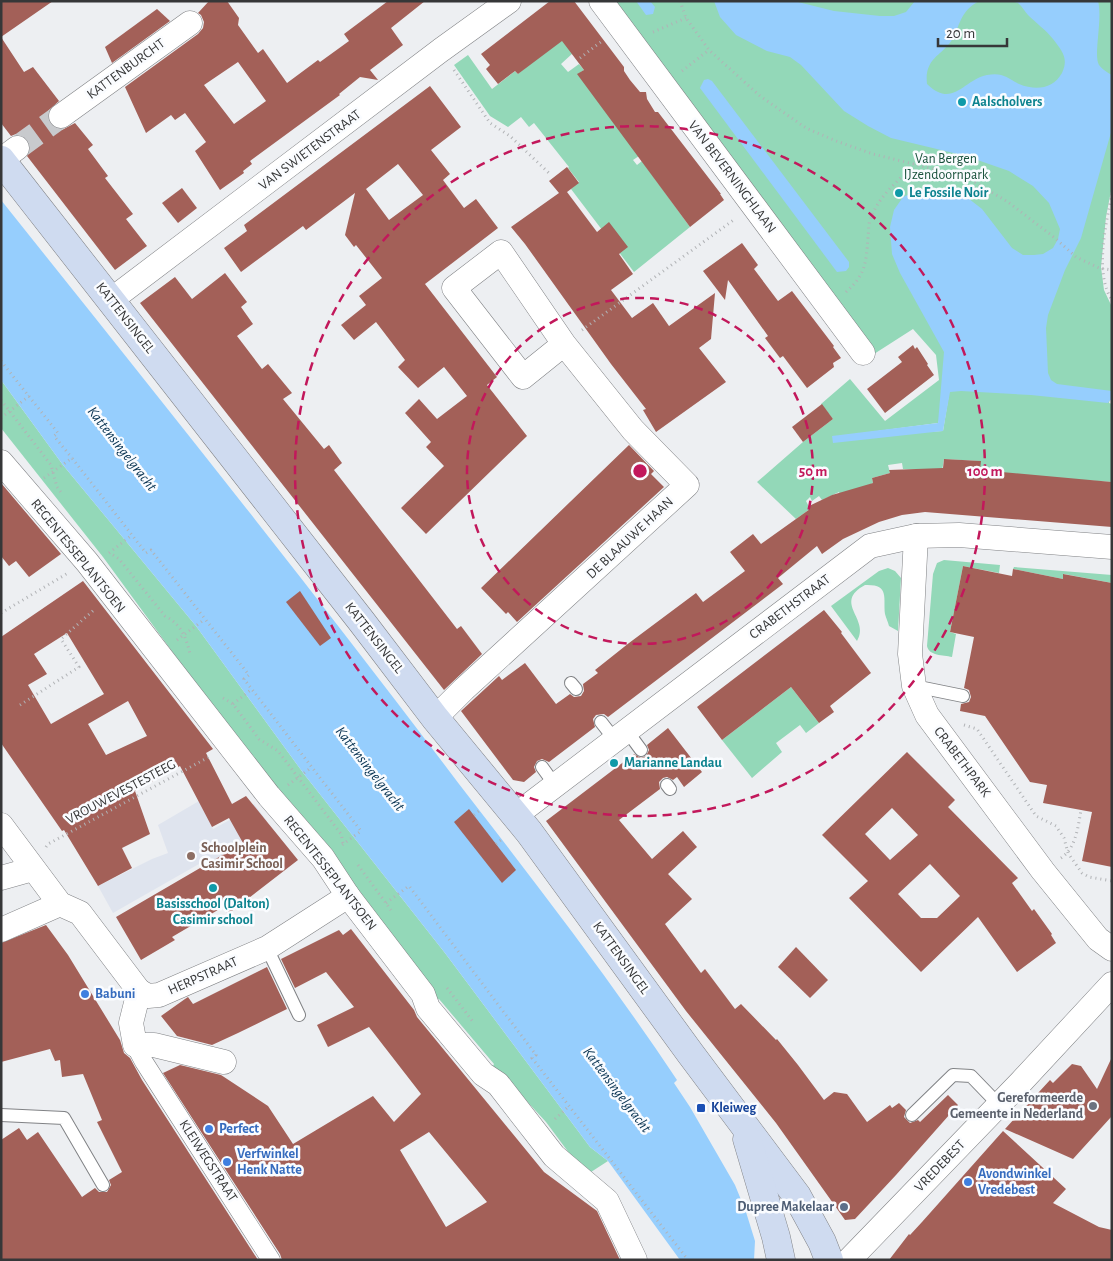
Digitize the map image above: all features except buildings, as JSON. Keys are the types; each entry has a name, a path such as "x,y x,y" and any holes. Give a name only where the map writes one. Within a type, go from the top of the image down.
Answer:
{"main road":[{"name":"KATTENSINGEL","path":"6,156 111,300 435,718 516,815 797,1196 822,1242 828,1260"},
{"name":"KATTENSINGEL","path":"741,1119 776,1237 780,1260"}],"street":[{"name":"VAN SWIETENSTRAAT","path":"111,300 509,1"},
{"name":"VAN BEVERNINGHLAAN","path":"601,1 863,352"},
{"name":"KATTENBURCHT","path":"61,116 190,22"},
{"name":"DE BLAAUWE HAAN","path":"435,718 464,689 687,485 633,430 564,344 501,252 454,288 523,377 564,344"},
{"name":"REGENTESSEPLANTSOEN","path":"1,462 25,492 96,556 111,595 269,796 322,858 348,896 422,994 428,1008 483,1074 498,1084 554,1156 607,1201 635,1260"},
{"name":"CRABETHSTRAAT","path":"516,815 549,776 870,546 916,536 959,534 1112,548"},
{"name":"CRABETHPARK","path":"916,536 910,654 914,686 927,715 1043,870 1098,939 1112,949"},
{"path":"1,825 60,904 80,913 138,991 132,1023 140,1053 154,1045 224,1062"},
{"path":"1,878 33,869"},
{"name":"HERPSTRAAT","path":"138,991 148,996 159,995 266,948 348,896"},
{"path":"1,930 60,904"},
{"name":"VREDEBEST","path":"849,1260 999,1105 1112,984"},
{"name":"KLEIWEGSTRAAT","path":"140,1053 271,1260"}],"lane":[{"path":"914,686 962,696"},
{"path":"614,731 641,750"},
{"path":"266,948 299,1015"},
{"path":"912,1115 953,1075 971,1076 999,1105"},
{"path":"1,1115 64,1118 103,1185"}],"path":[{"path":"680,1 686,18 709,50 760,96 806,128 854,148 971,180 1008,202 1055,238 1076,257 1103,269 1112,270"},
{"path":"633,44 656,31 686,18"},
{"path":"442,50 461,82 490,123 510,136 551,175"},
{"path":"663,85 709,50"},
{"path":"830,308 855,285 864,272 870,219 887,191 914,164"},
{"path":"1112,194 1107,217 1103,269 1107,293 1112,300"},
{"path":"564,344 754,205"},
{"path":"1,361 58,433 54,436 146,553 151,550 250,675 244,679 361,831 353,838"},
{"path":"1,418 28,396"},
{"path":"1,400 51,465 57,487 69,503"},
{"path":"63,465 72,458"},
{"path":"125,540 132,535"},
{"path":"1,612 96,556 119,559 165,616 174,621 187,639 191,661"},
{"path":"20,705 79,667 61,639 111,595"},
{"path":"196,626 205,619"},
{"path":"234,704 252,689"},
{"path":"218,695 234,704 259,739 278,751 341,834 343,844 348,852"},
{"path":"927,715 977,729 1036,816 1056,826 1064,838 1068,854 1082,873 1089,877 1112,882"},
{"name":"VROUWEVESTESTEEG","path":"33,869 48,844 231,746"},
{"path":"304,774 312,767"},
{"path":"474,815 480,810"},
{"path":"1043,870 1068,854 1077,831 1081,810"},
{"path":"496,844 502,839"},
{"path":"354,859 396,918"},
{"path":"386,903 409,886 536,1054 532,1058 688,1260"},
{"path":"442,984 452,993 479,1030"},
{"path":"564,1111 569,1106"}],"shaded area":[{"name":"Schoolplein Casimir School","path":"199,801 213,829 254,804 267,821 213,862 211,868 206,860 113,913 98,886 168,853 158,825"}],"green space":[{"name":"Van Bergen IJzendoornpark","path":"610,1 1112,1 1112,186 1106,217 1101,267 1104,290 1112,307 1112,391 1109,403 1112,404 1112,482 980,473 980,461 944,459 942,471 903,469 902,463 888,465 890,473 872,478 873,483 841,497 839,492 822,500 819,496 812,501 810,497 806,501 810,509 796,519 757,482 833,419 821,404 850,379 885,421 939,380 936,355 913,329 874,354","holes":["949,394 943,431 832,437 938,423"]},
{"path":"565,34 573,53 561,64 568,72 579,64 584,70 578,74 639,156 633,160 637,165 642,161 690,227 634,272 571,189 579,182 534,123 529,127 521,117 508,127 490,116 454,65 468,55 492,89 515,71 518,74"},
{"path":"1,380 63,465 196,626 304,774 445,953 590,1147 608,1161 591,1172 572,1157 546,1122 511,1084 492,1068 494,1064 439,999 435,1001 234,736 103,557 1,428"},
{"path":"944,560 1000,565 999,573 963,566 950,632 956,634 952,657 930,652 927,646 933,574 937,563"},
{"path":"1014,567 1112,575 1112,583 1064,574 1063,579 1013,569"},
{"path":"888,568 895,571 901,578 898,631 889,626 885,614 884,593 882,590 873,585 865,585 852,598 852,605 860,626 857,641 831,606 879,571"},
{"path":"791,687 819,723 806,733 800,725 776,743 782,752 752,778 722,740"}],"water":[{"path":"636,1 650,1 655,7 653,14 646,15"},
{"path":"714,1 794,1 834,11 894,16 906,12 915,1 979,1 968,9 949,44 931,62 928,68 927,84 944,94 958,91 979,78 992,74 1004,76 1025,86 1038,88 1054,82 1064,68 1065,59 1062,51 1019,4 1011,1 1098,1 1097,60 1105,71 1112,75 1112,129 1081,238 1065,270 1048,315 1046,328 1048,373 1051,380 1057,384 1112,391 1112,401 1110,400 1108,403 1031,395 950,392 943,431 833,443 832,436 938,423 944,352 900,273 892,254 890,227 894,210 903,197 933,188 964,195 982,209 1012,248 1023,255 1043,254 1053,248 1058,239 1060,229 1049,203 1033,186 1009,171 966,156 891,138 868,126 844,111 801,65 790,57 767,51 736,35 720,17"},
{"path":"704,80 712,81 849,262 849,267 846,271 837,272 700,88"},
{"name":"Kattensingelgracht","path":"1,200 346,636 543,893 625,1004 677,1080 674,1083 735,1185 755,1241 754,1260 680,1260 608,1161 590,1147 445,953 304,774 196,626 63,465 1,380"}],"tunnel":[{"path":"17,148 61,116"}],"place":[{"name":"Aalscholvers","path":"962,102"},
{"name":"Le Fossile Noir","path":"899,193"},
{"name":"Marianne Landau","path":"614,763"},
{"name":"Schoolplein Casimir School","path":"191,856"},
{"name":"Basisschool (Dalton) Casimir school","path":"213,888"},
{"name":"Babuni","path":"85,994"},
{"name":"Gereformeerde Gemeente in Nederland","path":"1093,1106"},
{"name":"Kleiweg","path":"701,1108"},
{"name":"Perfect","path":"209,1129"},
{"name":"Verfwinkel Henk Natte","path":"227,1162"},
{"name":"Avondwinkel Vredebest","path":"968,1182"},
{"name":"Dupree Makelaar","path":"844,1207"}]}
